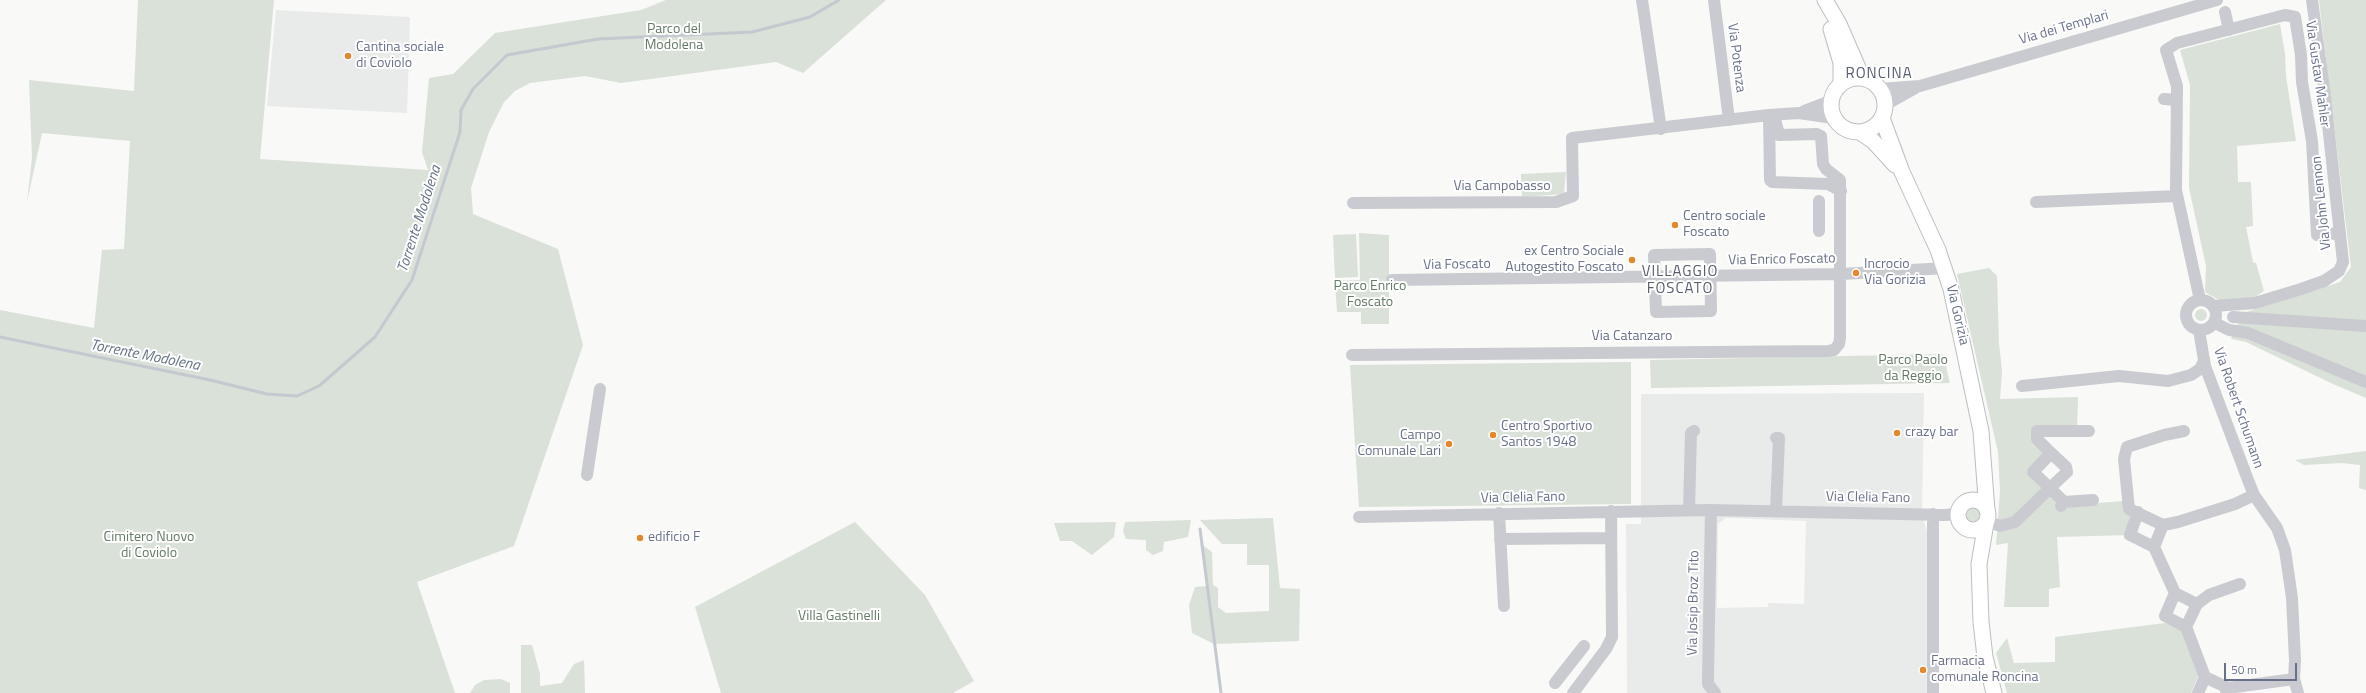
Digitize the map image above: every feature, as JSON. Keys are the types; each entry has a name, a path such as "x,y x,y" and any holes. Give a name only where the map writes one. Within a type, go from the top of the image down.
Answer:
{"main road":[{"path":"1824,0 1839,24 1862,78"},
{"path":"1824,0 1838,50 1841,82"},
{"path":"1884,112 1873,128 1861,132 1849,131 1841,127 1833,118 1830,101 1832,93 1841,82 1851,78 1862,78 1872,81 1880,89 1884,112 1902,172"},
{"path":"1861,132 1873,141 1902,172"},
{"name":"Via Gorizia","path":"1902,172 1946,268 1977,408 1984,466 1987,518 1979,564 1981,622 1985,657 1994,693"},
{"name":"Via Gorizia","path":"1979,564 1962,513 1979,488 1984,466"},
{"path":"1979,501 1987,518 1975,530 1962,513 1979,501"}],"street":[{"path":"1642,0 1661,114 1661,129"},
{"name":"Via Potenza","path":"1714,0 1729,120"},
{"name":"Via dei Templari","path":"1920,86 2182,5 2217,0"},
{"name":"Via John Lennon","path":"2214,306 2236,303 2255,303 2324,281 2339,271 2343,262 2324,88 2312,0"},
{"path":"2225,12 2229,30"},
{"name":"Via Gustav Mahler","path":"2200,300 2185,258 2177,196 2176,86 2166,50 2177,43 2285,15 2295,17 2301,55 2302,82 2312,141 2317,235 2320,240 2340,233"},
{"path":"1880,89 1920,86"},
{"path":"1884,112 1920,86"},
{"path":"2164,99 2176,100"},
{"name":"Via Campobasso","path":"1799,113 1830,101"},
{"name":"Via Campobasso","path":"1353,203 1556,202 1572,196 1572,138 1661,129 1772,115 1799,113 1833,118"},
{"path":"1772,115 1774,135 1770,180 1772,182 1828,184 1841,190"},
{"path":"1774,135 1817,134 1821,136 1823,164 1826,169 1839,177 1841,190 1840,220 1842,274"},
{"path":"2036,202 2177,196"},
{"path":"1820,201 1819,226 1840,220"},
{"path":"1710,254 1710,276 1711,311 1656,312 1654,255 1710,254"},
{"name":"Via Enrico Foscato","path":"1619,278 1842,274 1946,268"},
{"name":"Via Catanzaro","path":"1352,355 1828,351 1839,344 1842,274"},
{"name":"Via Foscato","path":"1392,280 1619,278"},
{"path":"2200,300 2208,301 2214,306 2217,314 2215,323 2210,328 2199,330 2190,325 2186,314 2190,304 2200,300"},
{"path":"2233,317 2366,326"},
{"path":"2215,323 2229,330 2248,333 2366,382"},
{"name":"Via Robert Schumann","path":"2199,330 2204,361 2254,495 2277,528 2285,550 2292,598 2295,660 2294,679 2298,693"},
{"path":"2022,386 2119,376 2168,381 2191,375 2200,369 2204,361"},
{"path":"587,475 600,389"},
{"path":"1688,510 1691,433 1694,431"},
{"path":"1987,518 2000,526 2015,522 2067,472 2066,466 2038,439 2037,431 2089,431"},
{"path":"2184,431 2164,435 2127,447 2124,459 2129,509 2163,525 2178,522 2235,504 2254,495"},
{"path":"1776,438 1779,438 1776,511"},
{"path":"2051,452 2033,472 2050,488 2062,504 2093,500"},
{"name":"Via Clelia Fano","path":"1359,517 1688,510 1933,514 1962,513"},
{"name":"Via Josip Broz Tito","path":"1711,510 1708,684 1715,693"},
{"path":"1573,693 1612,637 1611,511"},
{"path":"2138,512 2130,535 2154,547 2175,593 2197,604"},
{"path":"1499,513 1504,606"},
{"path":"1933,514 1933,693"},
{"path":"2154,547 2163,525"},
{"path":"1500,539 1611,538"},
{"path":"2186,627 2197,604 2209,595 2240,584"},
{"path":"2175,593 2165,616 2186,627 2205,677 2227,691 2294,679"},
{"path":"1555,683 1584,646"},
{"path":"1571,663 1588,673"},
{"path":"2198,693 2205,677"}],"shaded area":[{"path":"276,10 410,17 407,113 267,106"},
{"path":"1924,393 1922,514 1932,549 1933,693 1627,693 1626,524 1641,524 1641,394","holes":["1726,518 1806,521 1804,604 1768,603 1768,607 1717,608 1718,524"]}],"green space":[{"path":"138,0 274,0 260,159 428,170 422,152 429,78 453,74 495,33 641,10 666,0 886,0 803,73 776,62 621,83 585,76 530,83 515,91 504,102 489,132 471,188 473,214 558,249 583,345 514,546 417,582 455,693 0,693 0,310 94,328 102,250 124,249 130,141 42,133 27,202 32,158 29,80 134,91"},
{"path":"2319,0 2366,0 2366,398 2333,384 2246,342 2231,339 2243,313 2340,282 2351,267"},
{"path":"2280,24 2296,141 2237,146 2238,182 2251,182 2253,226 2246,227 2253,262 2256,263 2264,291 2252,299 2219,300 2205,292 2206,266 2189,188 2190,85 2180,50"},
{"path":"1566,172 1564,194 1522,197 1521,174"},
{"name":"Parco Enrico Foscato","path":"1359,233 1389,235 1389,324 1361,324 1361,312 1337,312 1335,281 1360,280"},
{"path":"1356,234 1358,277 1335,278 1333,235"},
{"path":"1989,268 1997,276 1999,343 2002,371 2000,399 2078,397 2077,431 2037,431 2051,453 2033,471 2061,506 2123,501 2138,512 2130,535 2057,537 2060,587 2049,589 2049,607 2004,607 2008,543 1996,545 2000,491 1998,452 1957,274"},
{"path":"2199,309 2203,309 2207,315 2203,321 2199,321 2195,317 2195,313"},
{"name":"Parco Paolo da Reggio","path":"1943,354 1950,383 1651,388 1650,360"},
{"name":"Centro Sportivo Santos 1948","path":"1631,362 1631,504 1359,507 1350,365"},
{"path":"2366,451 2366,490 2359,488 2360,465 2342,463 2304,465 2295,460"},
{"path":"1974,506 1980,509 1983,515 1980,521 1974,524 1968,521 1965,515 1968,509"},
{"path":"1273,518 1280,588 1300,589 1299,641 1214,644 1192,633 1189,605 1195,587 1207,586 1202,545 1212,552 1213,585 1218,588 1218,607 1226,613 1269,611 1269,565 1247,565 1247,544 1222,544 1200,520"},
{"path":"1191,520 1188,537 1164,542 1163,551 1153,555 1146,550 1146,540 1126,539 1123,531 1125,522"},
{"name":"Villa Gastinelli","path":"855,522 925,595 974,681 953,693 721,693 695,607"},
{"path":"1116,522 1114,537 1092,555 1072,541 1060,541 1054,523"},
{"path":"2165,623 2182,631 2199,674 2191,693 2007,693 1996,653 2007,638 2014,663 2055,662 2055,637"},
{"path":"521,645 532,645 540,674 540,686 562,683 574,664 584,660 585,693 521,693"},
{"path":"501,679 510,683 510,693 470,693 475,685 484,680"}],"waterway":[{"name":"Torrente Modolena","path":"0,337 210,380 267,394 297,396 319,386 375,337 412,280 460,132 461,110 473,89 507,55 598,39 752,32 810,17 839,0"},
{"path":"1200,529 1221,693"}],"place":[{"name":"Cantina sociale di Coviolo","path":"348,56"},
{"name":"Centro sociale Foscato","path":"1675,225"},
{"name":"ex Centro Sociale Autogestito Foscato","path":"1632,260"},
{"name":"Incrocio Via Gorizia","path":"1856,273"},
{"name":"crazy bar","path":"1897,433"},
{"name":"Centro Sportivo Santos 1948","path":"1493,435"},
{"name":"Campo Comunale Lari","path":"1449,444"},
{"name":"edificio F","path":"640,538"},
{"name":"Farmacia comunale Roncina","path":"1923,670"}],"district":[{"name":"RONCINA","path":"1879,74"},
{"name":"VILLAGGIO FOSCATO","path":"1680,280"}],"park label":[{"name":"Parco del Modolena","path":"674,38"},
{"name":"Cimitero Nuovo di Coviolo","path":"149,546"}]}
